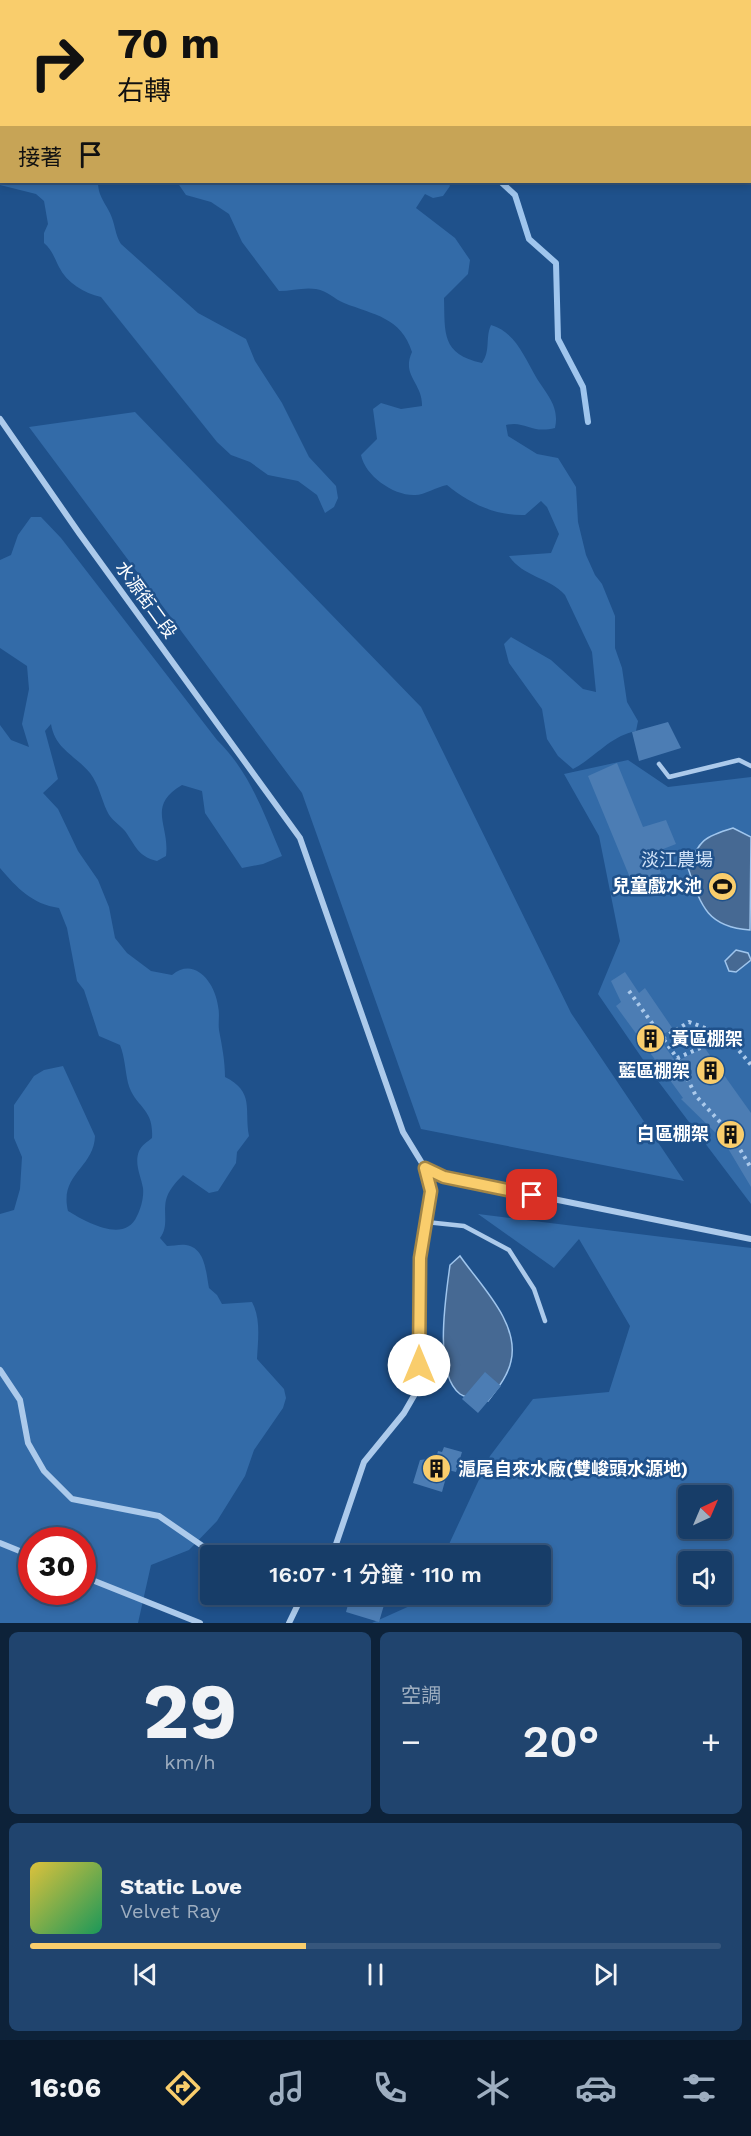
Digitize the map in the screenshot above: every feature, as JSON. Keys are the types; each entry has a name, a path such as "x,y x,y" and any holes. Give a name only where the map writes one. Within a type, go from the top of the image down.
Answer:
{"street":[{"name":"水源街二段","path":"0,419 300,838 403,1132 425,1168"},
{"path":"336,1545 364,1462 404,1413 419,1387 420,1258 431,1191 425,1168"},
{"path":"425,1168 444,1177 751,1239"},
{"path":"0,1370 20,1400 28,1443 44,1471 72,1499 159,1516 201,1545"},
{"path":"0,1543 18,1550"},
{"path":"96,1582 200,1623"},
{"path":"289,1623 298,1605"}],"lane":[{"path":"659,764 669,777 739,760 751,766"},
{"path":"426,1222 464,1226 509,1250 534,1289 545,1321"}],"path":[{"path":"629,991 677,1058 696,1096 731,1134 751,1168"},
{"path":"663,1038 689,1022 727,1036 751,1065"},
{"path":"677,1058 727,1036"}],"green space":[{"path":"0,183 98,183 121,244 198,313 246,339 255,361 282,403 309,457 336,486 338,498 334,507 325,513 317,495 298,481 268,475 250,462 231,455 217,442 101,297 88,293 62,273 51,251 44,243 44,233 48,224 44,201 36,194 0,185"},
{"path":"178,183 448,183 450,186 443,196 433,198 425,194 416,208 455,238 470,260 468,274 444,298 448,340 459,354 482,363 491,325 499,328 513,339 523,353 554,407 555,428 539,429 518,424 506,425 508,436 537,454 558,458 576,487 578,522 586,555 602,584 615,616 615,648 622,668 627,702 638,721 636,731 618,737 573,769 558,756 547,739 542,709 509,663 504,644 511,637 551,660 583,689 596,692 592,652 565,595 551,584 521,568 509,556 551,553 559,534 547,507 541,501 525,515 514,515 483,507 447,485 419,495 398,492 382,483 368,470 361,455 377,439 373,409 381,403 401,409 422,406 419,391 409,367 412,352 401,331 385,319 344,303 320,290 307,288 279,291 242,242 229,214 211,202 186,195"},
{"path":"135,412 421,707 571,1013 684,1181 421,1129 302,793 29,427"},
{"path":"31,517 41,517 61,538 239,766 255,794 282,856 263,864 242,868 205,813 202,791 182,785 171,793 162,809 166,856 157,861 150,859 138,850 109,814 90,773 61,746 53,733 51,724 45,731 58,779 43,793 58,809 78,851 98,880 109,907 115,938 127,953 151,971 172,975 180,970 196,970 208,981 216,997 225,1077 241,1089 244,1095 249,1136 237,1152 236,1163 218,1191 209,1193 183,1175 167,1197 164,1229 160,1238 167,1246 186,1245 198,1251 204,1262 209,1288 222,1304 252,1302 258,1322 257,1359 284,1389 286,1398 283,1408 254,1450 245,1476 217,1521 189,1550 151,1565 138,1623 0,1623 0,1214 14,1210 20,1189 22,1157 14,1138 14,1105 34,1076 44,1070 63,1066 95,1136 89,1156 68,1188 68,1211 105,1228 124,1229 137,1216 143,1191 138,1156 142,1147 152,1138 150,1120 128,1083 120,1045 99,1036 84,990 77,981 67,928 59,908 33,899 0,868 0,725 11,740 29,747 22,724 29,689 27,666 0,648 0,560 11,555 18,535"},
{"name":"淡江農場","path":"628,760 668,787 751,777 751,1204 655,1077 598,994 620,941 599,836 564,774"},
{"path":"478,1214 751,1248 751,1623 372,1623 412,1605 551,1605 551,1545 449,1545 490,1456 533,1399 609,1392 630,1326 579,1239 554,1268"}],"shaded area":[{"name":"兒童戲水池","path":"733,828 751,837 750,930 724,924 708,912 697,893 688,868 704,841 715,834"},
{"path":"736,950 748,953 751,960 736,972 729,971 725,961"},
{"path":"460,1256 496,1305 510,1333 512,1347 510,1367 488,1401 460,1394 452,1384 446,1370 443,1333 446,1295 450,1265"}],"building":[{"path":"668,722 681,748 639,761 632,732"},
{"path":"617,763 643,827 666,820 676,844 653,853 661,873 633,885 588,776"},
{"path":"625,972 639,993 645,988 673,1029 658,1037 676,1062 704,1047 751,1113 751,1187 723,1140 681,1099 683,1098 616,1006 621,1002 611,981"},
{"path":"485,1372 501,1386 478,1413 462,1399"},
{"name":"滬尾自來水廠(雙峻頭水源地)","path":"444,1447 462,1452 456,1472 448,1470 442,1492 413,1483 420,1460 436,1458 438,1451 442,1452"},
{"path":"348,1605 384,1605 379,1622 346,1612"}],"waterway":[{"path":"502,183 515,195 529,239 556,263 558,339 583,387 588,422"}],"place":[{"name":"兒童戲水池","path":"723,886"},
{"name":"黃區棚架","path":"650,1039"},
{"name":"藍區棚架","path":"711,1071"},
{"name":"白區棚架","path":"730,1134"},
{"name":"滬尾自來水廠(雙峻頭水源地)","path":"437,1469"}],"route":[{"path":"419,1365 420,1258 431,1191 425,1168 444,1177 532,1195"}]}
